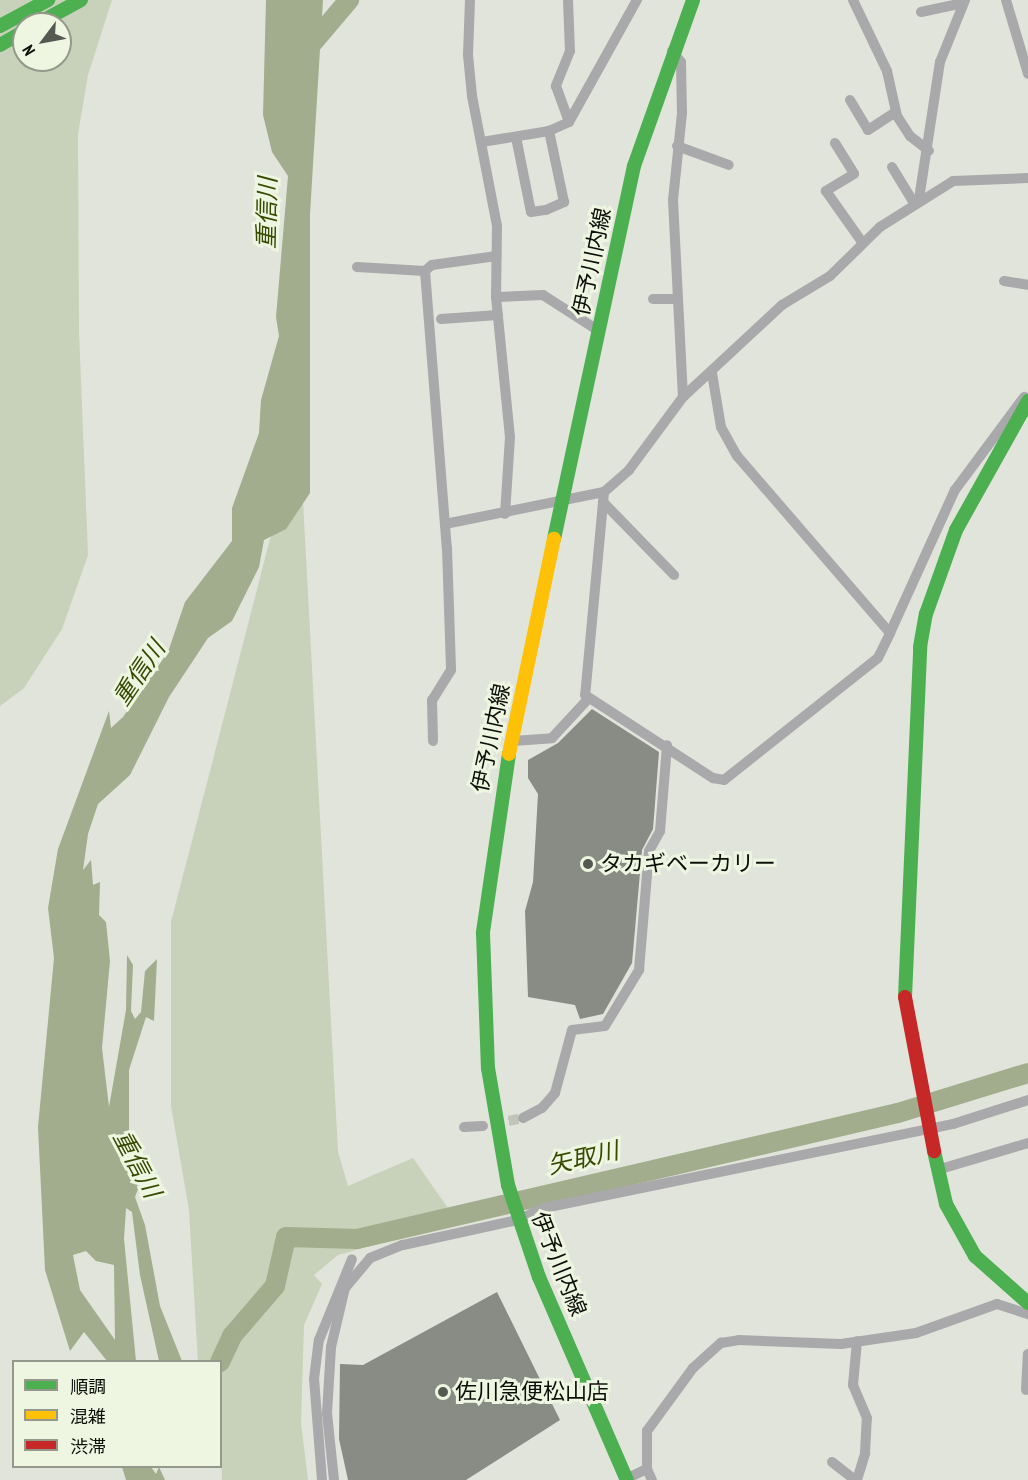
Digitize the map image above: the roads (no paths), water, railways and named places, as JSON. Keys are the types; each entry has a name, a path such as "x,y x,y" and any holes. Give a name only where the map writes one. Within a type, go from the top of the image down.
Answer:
{"main road":[{"path":"0,26 48,0"},
{"path":"59,12 81,0"},
{"name":"伊予川内線","path":"626,1480 517,1217 508,1185 488,1068 483,933 492,841 561,503 639,145 672,51 693,0"},
{"path":"1028,401 956,530 929,604 920,647 905,998 917,1078 946,1204 964,1240 990,1273 1028,1303"}],"street":[{"path":"470,0 468,55 497,226 496,297 510,437 505,513"},
{"path":"568,0 570,51 556,86 569,122"},
{"path":"482,142 549,131 569,122 636,3 623,0"},
{"path":"853,0 887,71 896,112 910,136 928,151"},
{"path":"1006,0 1028,74"},
{"path":"921,12 964,1"},
{"path":"916,201 928,151 939,63 964,1"},
{"path":"672,51 681,62 682,113 677,146 677,299 683,397"},
{"path":"850,100 868,130 896,112"},
{"path":"516,137 531,212 546,210 564,202 549,131"},
{"path":"835,143 854,174 826,191 862,242"},
{"path":"677,146 729,165"},
{"path":"892,167 916,201"},
{"path":"445,524 603,497 629,470 683,397 712,374 782,305 830,276 862,242 916,201 971,178 1028,178"},
{"path":"357,267 425,271 432,264 496,256"},
{"path":"425,271 445,524 451,670 432,700 433,741"},
{"path":"1004,281 1028,285"},
{"path":"496,297 543,295 599,331"},
{"path":"653,299 677,299"},
{"path":"441,319 498,315"},
{"path":"712,374 721,427 737,456 890,633"},
{"path":"603,497 597,600 584,689 588,699 603,704 713,778 724,780 868,668 890,633 955,490 1028,394"},
{"path":"603,497 674,575"},
{"path":"513,741 552,738 588,699"},
{"path":"523,1118 542,1108 555,1093 572,1030 605,1026 639,970 649,851 660,831 667,746"},
{"path":"322,1480 314,1379 319,1340 349,1261 370,1258 403,1245 517,1217 544,1208 927,1126 1028,1100"},
{"path":"464,1127 483,1125"},
{"path":"937,1170 1028,1143"},
{"path":"334,1480 327,1413 331,1347 345,1288 370,1258"},
{"path":"652,1480 647,1469 647,1431 668,1397 712,1347 739,1340 857,1341 944,1327 997,1304 1028,1314"},
{"path":"832,1462 856,1480 866,1453 867,1418 853,1385 857,1341"},
{"path":"1026,1390 1028,1354"},
{"path":"626,1480 647,1469"}],"waterway":[{"path":"304,53 349,0"},
{"name":"矢取川","path":"221,1360 232,1336 275,1286 286,1237 357,1239 898,1113 1028,1073"}],"tunnel":[{"path":"494,1124 523,1118"}],"place":[{"name":"タカギベーカリー","path":"588,864"},
{"name":"佐川急便松山店","path":"443,1392"}],"water label":[{"name":"重信川","path":"267,213"},
{"name":"重信川","path":"139,673"},
{"name":"重信川","path":"137,1164"}]}
